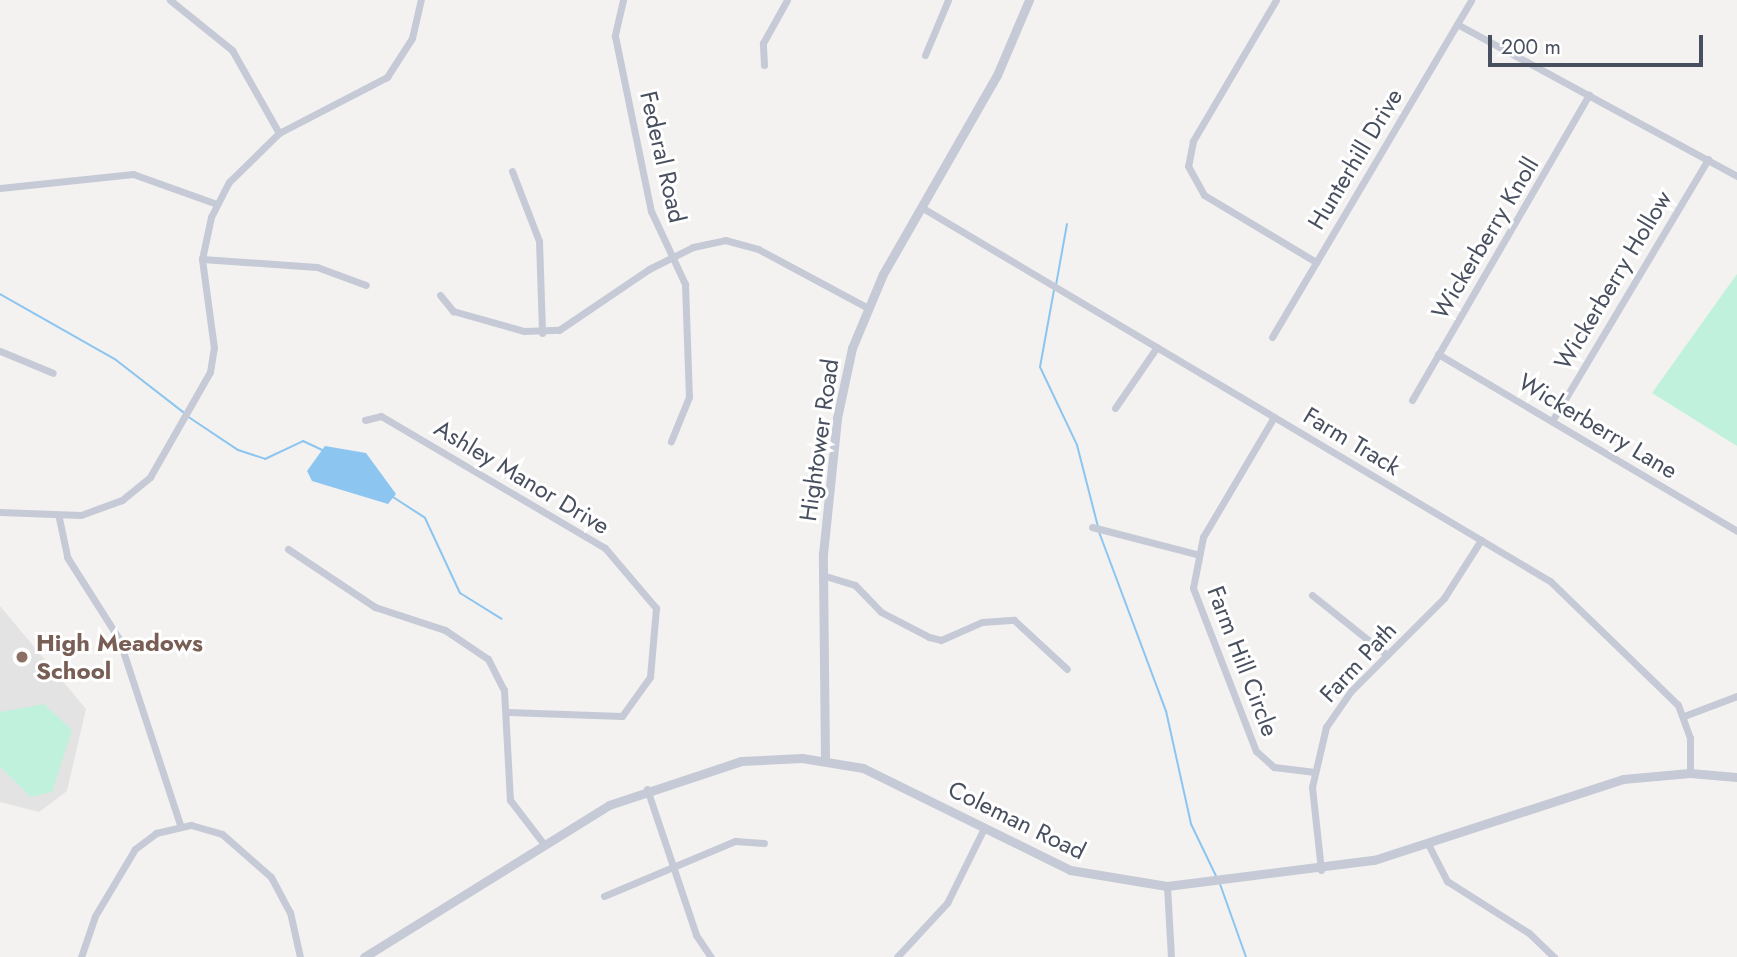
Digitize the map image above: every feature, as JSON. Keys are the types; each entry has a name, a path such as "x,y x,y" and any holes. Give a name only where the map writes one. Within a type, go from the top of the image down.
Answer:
{"street":[{"path":"170,0 232,50 279,133"},
{"path":"0,512 59,517 102,510 139,488 201,394 214,348 202,259 217,204 244,163 279,133 387,77 412,38 421,0"},
{"name":"Federal Road","path":"623,0 615,36 650,211 685,284 690,384 671,441"},
{"path":"764,65 763,43 787,0"},
{"path":"925,55 948,0"},
{"name":"Hightower Road","path":"825,760 822,575 841,389 866,307 997,75 1029,0"},
{"path":"1276,0 1193,141 1188,166 1205,195 1316,262"},
{"name":"Hunterhill Drive","path":"1272,337 1471,0"},
{"path":"1457,24 1540,74 1589,94 1737,176"},
{"name":"Wickerberry Knoll","path":"1412,400 1589,94"},
{"name":"Wickerberry Hollow","path":"1552,421 1708,159"},
{"path":"512,171 539,242 542,333"},
{"path":"0,188 132,174 217,204"},
{"name":"Farm Track","path":"921,207 1481,540 1577,601 1684,716"},
{"path":"440,295 453,311 542,333 574,324 673,257 708,242 742,243 866,307"},
{"path":"202,259 317,267 366,285"},
{"path":"1115,408 1157,347"},
{"path":"0,351 53,373"},
{"name":"Wickerberry Lane","path":"1438,354 1737,531"},
{"name":"Ashley Manor Drive","path":"365,420 381,416 605,548 656,608 650,677 622,716 506,712"},
{"name":"Farm Hill Circle","path":"1274,416 1196,554 1196,599 1256,751 1274,767 1313,772"},
{"path":"59,517 67,557 119,639 180,825"},
{"path":"1092,527 1196,554"},
{"name":"Farm Path","path":"1321,871 1313,772 1334,712 1444,598 1481,540"},
{"path":"288,549 374,607 444,630 488,659 504,691 510,800 543,843"},
{"path":"822,575 855,585 881,612 929,637 941,640 982,622 1014,620 1067,669"},
{"path":"1312,595 1387,655"},
{"path":"1690,773 1684,716 1737,696"},
{"name":"Coleman Road","path":"364,957 543,843 647,789 741,761 825,760 898,781 984,828 1095,878 1167,886 1321,871 1428,844 1600,784 1690,773 1737,777"},
{"path":"647,789 696,934 711,957"},
{"path":"81,957 95,916 135,849 180,825 222,834 271,877 290,912 300,957"},
{"path":"897,957 947,903 984,828"},
{"path":"604,896 671,863 735,841 764,844"},
{"path":"1428,844 1447,881 1522,928 1554,957"},
{"path":"1167,886 1171,957"}],"shaded area":[{"name":"High Meadows School","path":"0,606 86,709 67,791 39,812 0,802"}],"green space":[{"path":"1737,274 1737,446 1652,393"},
{"path":"44,704 72,730 52,792 31,797 0,767 0,712"}],"water":[{"path":"325,446 366,453 396,494 388,504 312,481 307,471"}],"waterway":[{"path":"1056,285 1067,224"},
{"path":"1054,290 1040,367 1077,445 1098,527"},
{"path":"0,294 116,360 183,412"},
{"path":"187,416 238,450 265,459 303,441 324,451"},
{"path":"393,497 425,518 460,593 502,619"},
{"path":"1099,532 1166,711 1191,824 1216,876"},
{"path":"1220,884 1246,957"}],"place":[{"name":"High Meadows School","path":"22,657"}]}
